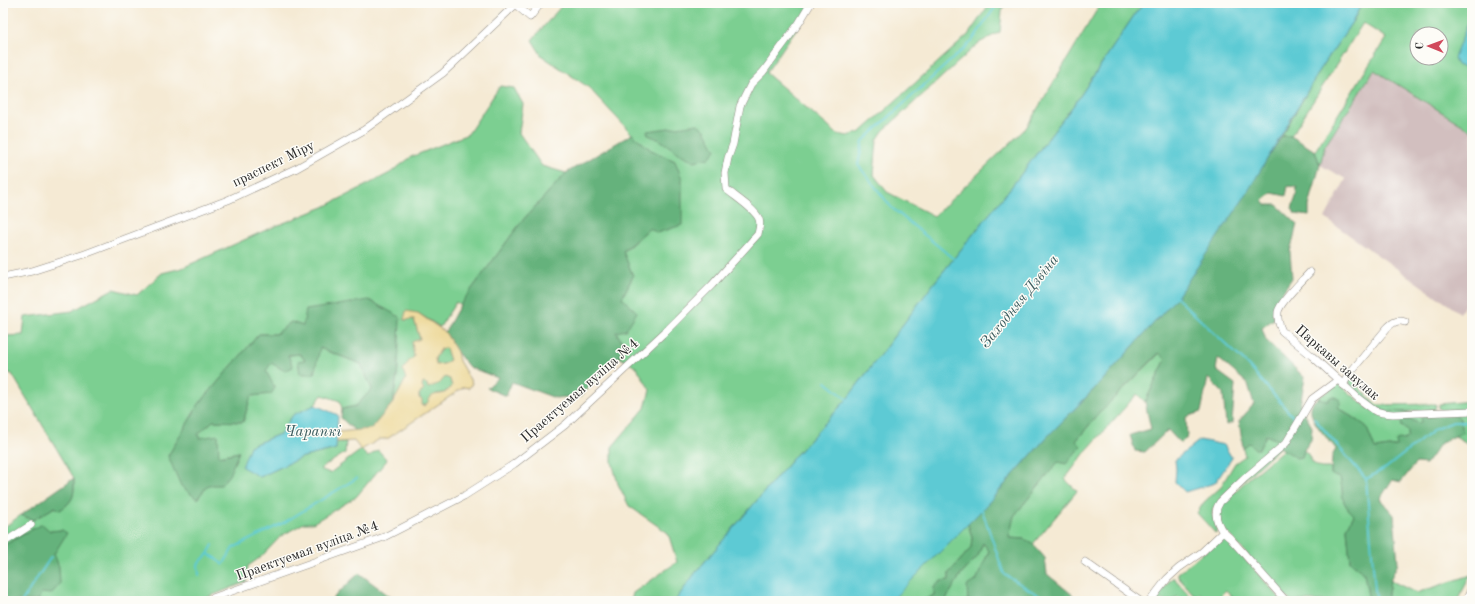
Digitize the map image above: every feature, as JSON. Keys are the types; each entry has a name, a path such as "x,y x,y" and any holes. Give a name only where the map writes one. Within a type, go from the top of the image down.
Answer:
{"main road":[{"path":"1467,601 1472,590"}],"street":[{"path":"516,4 530,17 541,3"},
{"name":"Праектуемая вуліца №4","path":"204,601 384,537 464,496 514,464 565,425 668,329 712,285 758,234 760,226 759,218 754,212 726,189 725,173 728,158 733,144 740,106 750,84 763,72 799,23 811,3"},
{"name":"праспект Міру","path":"3,277 32,271 85,254 228,200 297,168 364,130 443,72 516,4"},
{"name":"Паркавы завулак","path":"1310,272 1280,307 1278,319 1282,330 1369,407 1383,413 1472,411"},
{"path":"1286,601 1223,532 1216,518 1217,506 1245,478 1281,450 1312,399 1341,382 1386,328 1393,322 1404,322"},
{"path":"3,543 32,525"},
{"path":"1150,601 1167,579 1179,568 1202,552 1223,532"},
{"path":"1085,562 1140,601"}],"shaded area":[{"path":"1374,69 1472,131 1472,293 1460,313 1325,218 1346,179 1320,165 1325,146"}],"green space":[{"path":"564,3 814,3 766,73 837,134 848,136 861,132 968,35 990,3 1005,3 1002,11 1000,32 979,43 883,131 877,140 874,175 887,192 934,216 1026,128 1101,3 1146,3 1137,11 1076,102 1012,186 934,283 847,399 794,457 696,572 675,601 631,601 633,593 677,562 668,533 629,506 618,484 612,462 612,447 645,408 650,390 637,368 619,357 624,345 616,332 622,298 633,276 623,252 650,228 675,161 651,150 632,134 588,87 542,56 532,40"},
{"path":"1362,3 1472,3 1472,131 1374,70 1325,146 1320,165 1315,151 1386,38 1363,23 1291,136 1282,136 1320,70 1354,19"},
{"path":"500,86 514,88 523,104 519,133 542,166 566,173 522,221 460,305 456,302 440,327 418,313 405,320 414,319 420,339 406,379 393,403 398,368 291,322 276,334 259,334 199,404 168,456 197,499 239,452 218,456 199,438 198,434 213,421 243,422 251,396 271,394 266,372 267,367 274,360 290,355 300,354 305,360 300,374 319,348 361,364 372,389 356,406 342,409 340,401 322,395 315,405 293,415 280,434 250,446 260,477 300,458 336,449 336,442 346,442 345,453 320,469 330,473 361,450 368,457 378,450 387,460 356,497 313,523 304,523 281,536 261,557 248,566 246,582 198,601 38,601 41,593 59,567 54,554 62,530 50,531 32,529 3,546 3,528 21,515 33,520 55,507 60,510 69,503 73,497 74,478 12,374 3,371 3,336 23,335 25,317 72,311 113,289 137,295 162,273 182,268 266,230 324,207 390,173 411,157 468,134"},
{"path":"698,124 705,130 716,150 709,158 694,161 680,154 660,140 648,135 647,131 685,126"},
{"path":"632,134 651,150 675,161 682,179 682,225 657,233 650,228 623,251 633,276 622,298 637,312 626,330 616,332 624,345 619,357 581,396 555,398 512,382 506,396 487,388 498,378 469,367 457,352 445,332 460,305 522,221 566,173"},
{"path":"1282,136 1291,136 1315,151 1320,165 1309,206 1309,216 1295,214 1292,208 1296,197 1297,187 1288,186 1286,196 1272,193 1263,201 1266,205 1277,205 1297,224 1290,252 1292,278 1274,305 1275,318 1262,328 1266,340 1305,378 1300,405 1312,427 1311,440 1304,450 1302,457 1296,458 1279,447 1277,445 1277,440 1266,435 1259,449 1255,449 1249,443 1243,448 1239,421 1254,404 1248,384 1218,358 1216,370 1235,384 1232,423 1226,425 1223,393 1208,378 1201,412 1186,417 1187,438 1180,443 1168,430 1145,452 1135,451 1130,435 1151,429 1145,402 1166,359 1159,353 1100,412 1076,441 1081,446 1066,464 1058,462 1014,516 1009,538 1024,539 1033,544 1045,558 1047,574 1080,601 968,601 967,586 976,581 989,551 983,543 978,556 960,576 945,601 922,601 934,595 934,587 941,581 949,580 949,573 971,548 972,538 968,524 1047,437 1101,382 1177,297"},
{"path":"369,300 400,317 398,368 393,403 371,429 355,431 341,418 342,409 356,406 372,389 361,364 320,348 314,374 300,374 298,361 305,360 300,354 288,355 293,367 285,371 271,363 266,371 275,388 271,394 251,396 243,422 213,421 198,434 200,438 218,435 219,456 239,452 229,475 221,485 208,485 197,499 181,486 168,456 199,404 259,334 276,334 291,322 303,326 306,310"},
{"path":"446,348 450,360 444,364 435,365 435,358 441,349"},
{"path":"1160,353 1166,359 1145,402 1137,394 1087,450 1065,479 1077,491 1033,544 1024,539 1008,538 1014,516 1058,461 1066,463 1076,441 1100,412"},
{"path":"1356,371 1358,386 1377,405 1436,404 1435,410 1393,412 1376,410 1350,387 1349,378"},
{"path":"445,377 450,379 452,386 444,393 436,394 428,403 422,406 419,394 423,383 427,384 428,388"},
{"path":"1339,384 1368,408 1424,415 1421,422 1418,423 1409,419 1408,437 1397,446 1375,449 1369,433 1363,425 1335,405 1318,398"},
{"path":"1330,397 1335,397 1340,400 1338,407 1366,426 1375,449 1397,446 1396,441 1399,439 1404,440 1408,437 1408,431 1402,427 1401,422 1403,419 1409,419 1418,423 1421,422 1421,418 1424,415 1455,414 1461,420 1463,432 1441,443 1426,464 1416,463 1401,482 1392,480 1380,499 1394,515 1398,563 1390,580 1387,601 1369,601 1364,573 1350,561 1347,528 1354,515 1344,501 1340,478 1331,474 1332,456 1336,449 1322,433 1311,413 1311,407 1316,399 1321,398 1328,401"},
{"path":"1472,401 1472,410 1441,410 1439,408 1439,404"},
{"path":"1472,413 1472,446 1455,436 1463,432 1455,414"},
{"path":"1266,435 1277,440 1279,448 1213,508 1212,514 1218,531 1216,534 1197,513 1204,502 1220,488 1235,463 1245,456 1243,448 1249,442 1259,449"},
{"path":"1284,449 1302,457 1304,450 1309,455 1311,462 1321,468 1331,468 1331,474 1340,478 1344,501 1354,515 1347,528 1350,561 1364,573 1369,601 1290,601 1219,524 1219,507 1247,480"},
{"path":"74,478 73,497 69,503 60,510 55,507 33,520 21,515"},
{"path":"42,524 50,531 62,530 67,533 54,554 59,567 60,584 51,594 41,593 38,601 6,601 3,592 3,546"},
{"path":"968,524 972,538 971,548 949,573 949,580 934,595 922,601 891,601"},
{"path":"1223,537 1226,538 1280,598 1278,601 1232,601 1234,599 1226,590 1215,601 1208,601 1200,593 1196,597 1178,577 1178,573"},
{"path":"983,543 989,551 967,600 968,601 945,601 960,576 978,556"},
{"path":"359,573 396,601 330,601"},
{"path":"1471,575 1457,601 1387,601 1390,580 1416,593"},
{"path":"1172,578 1174,578 1193,599 1191,601 1177,597 1171,601 1154,601"}],"sand":[{"path":"406,311 418,313 445,332 457,352 459,361 472,383 469,388 464,387 387,439 380,439 361,450 354,441 336,442 337,432 371,429 393,403 406,379 403,370 409,361 414,357 412,342 420,339 414,319 404,320","holes":["446,348 450,360 444,364 436,365 435,358 441,349","445,377 450,379 452,386 442,394 431,397 426,404 422,406 422,400 419,398 419,394 424,390 422,387 423,383 427,384 428,388 440,383"]}],"water":[{"name":"Заходняя Дзвіна","path":"1146,3 1362,3 1354,19 1320,70 1244,198 1177,297 1101,382 1047,437 982,510 891,601 675,601 696,572 794,457 847,399 934,283 1012,186 1076,102 1137,11"},
{"path":"1472,19 1472,71 1457,65 1454,58 1468,23"},
{"name":"Чарапкі","path":"315,405 338,415 336,449 300,458 260,477 242,467 250,446 280,434 293,415"},
{"path":"1200,440 1224,445 1232,458 1215,483 1185,492 1175,482 1175,460"}],"waterway":[{"path":"955,260 892,208 858,165 863,141 972,41 998,3"},
{"path":"1175,296 1248,365 1294,418"},
{"path":"826,382 849,401"},
{"path":"1314,418 1366,479 1377,601"},
{"path":"1366,479 1386,468 1435,429 1453,422 1472,422"},
{"path":"208,554 216,558 223,565 233,548 285,522 357,478"},
{"path":"981,509 1004,574 1048,601"},
{"path":"199,575 198,564 208,554 213,545"},
{"path":"22,601 51,557"}]}
